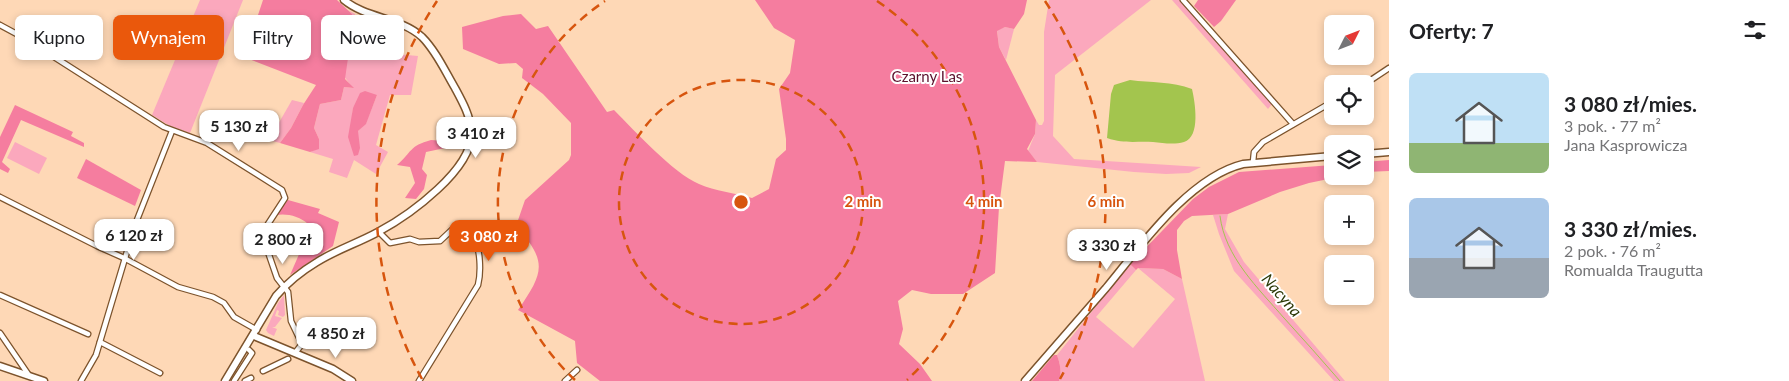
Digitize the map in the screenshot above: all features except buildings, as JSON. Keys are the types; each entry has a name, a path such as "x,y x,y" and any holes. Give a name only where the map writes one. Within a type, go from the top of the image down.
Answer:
{"street":[{"path":"225,381 276,296 284,287 318,261 379,232 424,201 462,163 468,152 471,130 466,110 434,52 424,39 407,27 365,13 344,0"},
{"path":"1183,0 1293,124"},
{"path":"0,25 26,39 172,131 207,143 282,190 285,198 268,224 267,240 268,252 277,278 288,292 291,320 302,344 295,353"},
{"path":"1374,78 1389,68"},
{"path":"1253,162 1254,152 1259,146 1324,107"},
{"path":"81,381 96,355 124,258 143,202 172,131"},
{"path":"1374,153 1389,152"},
{"path":"1025,381 1150,235 1187,196 1207,180 1236,166 1253,162 1324,157"},
{"path":"0,197 124,258 178,287 205,294 224,303 234,317 255,333 333,369 352,381"},
{"path":"379,232 390,242 410,239 419,242 440,241 457,225 472,235 477,244 480,274 478,285 419,381"},
{"path":"0,295 88,334"},
{"path":"0,333 28,374"},
{"path":"100,342 160,373"},
{"path":"234,381 252,352"},
{"path":"263,371 288,359"},
{"path":"0,366 44,381"},
{"path":"565,381 577,370"},
{"path":"244,381 251,378"}],"shaded area":[{"path":"200,0 243,0 237,15 234,15 234,23 224,48 224,15 194,15"},
{"path":"1049,0 1151,0 1055,75 1053,136 1074,159 1201,167 1189,173 1166,174 1037,162 1028,151 1035,134 1036,120 1039,125 1042,125 1044,121 1044,32"},
{"path":"1172,0 1180,0 1272,104 1268,109"},
{"path":"1005,27 1014,29 1006,60 999,47 997,30"},
{"path":"404,55 418,56 411,95 390,95 376,145 388,152 376,174 354,160 347,178 329,172 333,159 310,152 319,148 319,139 314,128 320,104 341,100 344,87 353,88 341,71 338,60 404,60","holes":["377,95 366,123 358,131 352,119 353,108"]},
{"path":"175,60 219,60 190,133 170,126 152,115"},
{"path":"1130,80 1169,83 1192,89 1196,118 1193,133 1189,139 1172,144 1125,142 1107,138 1111,94 1114,85"},
{"path":"292,100 304,103 291,128 280,143 269,140"},
{"path":"15,142 47,158 39,174 7,158"},
{"path":"1228,214 1225,229 1244,262 1345,381 1334,381 1234,271 1213,215"},
{"path":"1130,264 1136,270 1096,317 1133,348 1175,299 1138,268 1163,269 1182,279 1205,381 1059,381 1060,368 1057,355"},
{"path":"284,295 285,315 283,317 278,315 279,311 277,310 275,316 282,318 275,327 272,327 277,329 274,336 266,330 278,303"}],"green space":[{"path":"263,0 337,0 352,14 321,15 321,60 348,60 345,79 354,88 344,87 341,100 320,104 314,128 319,139 319,149 310,152 280,143 316,85 252,60 311,60 311,15 258,15"},
{"name":"Czarny Las","path":"755,0 1027,0 1024,14 1014,29 1005,27 997,31 999,47 1036,120 1035,134 1027,149 1037,162 1005,161 999,207 995,273 963,294 931,294 912,290 898,301 903,329 899,344 920,364 932,381 600,381 577,363 575,341 518,310 533,286 539,267 538,258 533,249 516,226 525,200 569,160 571,155 571,123 543,94 522,78 523,69 516,63 499,64 463,49 462,27 503,16 521,14 536,29 548,26 607,112 614,110 655,151 689,179 712,188 752,198 769,189 776,159 786,150 779,89 790,73 795,40 774,28"},
{"path":"1198,0 1236,0 1221,21 1214,27 1194,6"},
{"path":"365,91 377,95 366,124 358,131 360,148 358,155 354,156 348,137 353,108 360,93"},
{"path":"15,105 73,132 71,136 84,143 84,147 21,120 2,162 10,169 8,173 0,169 0,137"},
{"path":"431,140 445,141 450,147 426,152 422,169 427,175 424,189 416,199 405,198 415,183 410,167 397,165 415,147"},
{"path":"86,159 141,190 135,206 77,178"},
{"path":"1389,160 1389,171 1374,172 1374,161"},
{"path":"1324,166 1324,180 1280,192 1228,214 1192,216 1184,221 1177,230 1177,250 1182,279 1163,269 1138,268 1136,270 1130,264 1193,199 1209,187 1239,172"},
{"path":"288,200 320,209 318,213 339,222 333,246 290,275 307,236 308,224 293,216 276,215"},
{"path":"1054,355 1057,355 1060,365 1059,381 1032,381"}],"waterway":[{"name":"Nacyna","path":"1220,216 1228,245 1244,271 1340,381"}]}
